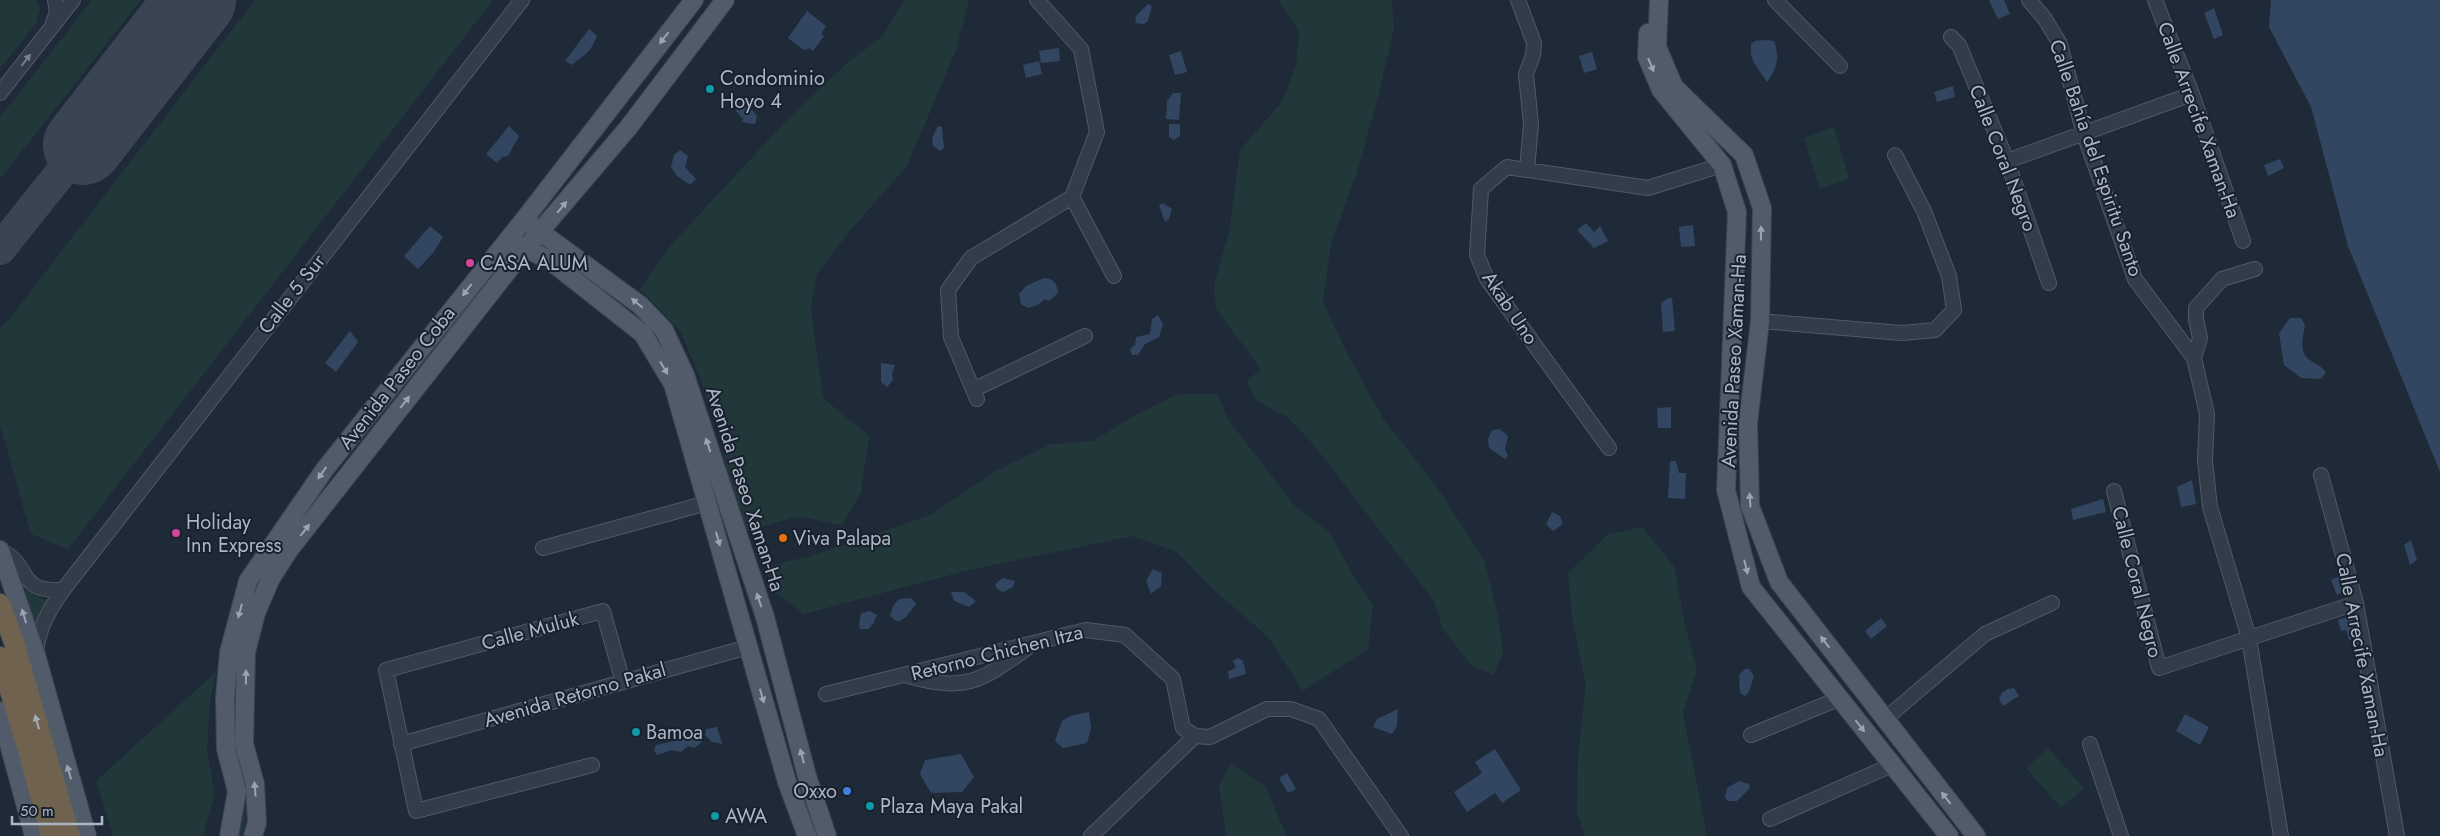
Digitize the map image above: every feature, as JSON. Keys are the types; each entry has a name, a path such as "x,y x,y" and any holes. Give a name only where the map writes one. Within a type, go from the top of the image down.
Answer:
{"highway":[{"path":"0,604 14,642 70,836"},
{"path":"0,657 30,757 50,836"}],"main road":[{"name":"Avenida Paseo Coba","path":"229,836 236,791 226,749 224,698 229,652 248,581 325,469 523,221 694,0"},
{"name":"Avenida Paseo Coba","path":"253,836 257,823 255,784 244,744 246,652 256,613 270,580 289,550 525,249 628,128 725,0"},
{"name":"Avenida Paseo Xaman-Ha","path":"1650,0 1647,57 1662,90 1722,165 1737,212 1726,490 1751,587 1949,836"},
{"name":"Avenida Paseo Xaman-Ha","path":"1659,0 1657,47 1674,87 1744,156 1762,208 1760,321 1748,423 1750,506 1779,582 1976,836"},
{"name":"Avenida Paseo Xaman-Ha","path":"523,221 542,231 640,305 664,330 685,375 762,608 807,776 827,836"},
{"name":"Avenida Paseo Xaman-Ha","path":"508,238 525,249 549,260 643,334 673,384 787,782 808,836"},
{"path":"1735,270 1760,270"},
{"path":"1730,385 1752,386"},
{"path":"0,550 36,655 87,836"},
{"path":"1825,681 1844,665"},
{"path":"224,698 235,698 245,707"},
{"path":"0,711 34,836"},
{"path":"1896,771 1918,761"}],"street":[{"path":"52,26 57,12 55,0"},
{"path":"0,93 73,0"},
{"name":"Calle 5 Sur","path":"36,655 38,635 45,616 63,590 522,0"},
{"path":"1037,0 1081,49 1097,132 1072,197 971,258 948,290 951,337 975,395 1085,336"},
{"path":"1518,0 1534,43 1533,55 1526,74 1532,124 1527,170"},
{"path":"1775,0 1840,66"},
{"name":"Calle Bahía del Espiritu Santo","path":"2029,0 2045,19 2060,44 2084,134 2135,279 2194,358 2207,414 2205,461 2210,507 2249,638 2281,836"},
{"name":"Calle Arrecife Xaman-Ha","path":"2155,0 2192,94 2243,241"},
{"name":"Calle Coral Negro","path":"1951,37 1959,45 2008,161 2049,283"},
{"path":"2008,161 2192,94"},
{"path":"1760,321 1902,333 1935,330 1954,310 1949,276 1924,211 1895,155"},
{"name":"Akab Uno","path":"1609,448 1487,279 1477,255 1481,190 1507,167 1648,188 1722,165"},
{"path":"1072,197 1114,276"},
{"path":"2194,358 2200,338 2196,308 2222,280 2256,269"},
{"name":"Calle Arrecife Xaman-Ha","path":"2321,475 2356,603 2397,836"},
{"name":"Calle Coral Negro","path":"2114,491 2159,668 2249,638"},
{"path":"543,548 707,503"},
{"path":"0,550 14,557 26,578 38,588 63,590"},
{"path":"2249,638 2356,603"},
{"path":"1885,718 1985,634 2052,604"},
{"name":"Calle Muluk","path":"401,744 386,670 603,610 623,682"},
{"name":"Retorno Chichen Itza","path":"826,694 1086,630 1125,635 1173,679 1183,728 1195,736"},
{"path":"906,675 923,680 959,684 974,682 989,675 1033,644"},
{"name":"Avenida Retorno Pakal","path":"401,744 748,647"},
{"path":"1751,735 1833,701 1841,701"},
{"path":"1091,836 1195,736 1210,736 1267,709 1291,709 1319,719 1401,836"},
{"path":"401,744 416,811 592,765"},
{"path":"2090,744 2121,836"},
{"path":"1770,819 1896,771"}],"green space":[{"path":"0,0 35,0 40,8 36,24 0,68"},
{"path":"92,0 141,0 0,179 0,117"},
{"path":"255,0 493,0 68,549 31,534 0,425 0,328 7,322"},
{"path":"904,0 969,0 956,50 907,166 848,233 817,274 811,308 823,398 869,436 861,492 842,526 799,516 747,531 731,488 720,437 702,383 681,332 640,289 671,245 784,123 848,62 882,37"},
{"path":"1278,0 1392,0 1394,29 1377,101 1356,176 1331,243 1323,303 1347,353 1384,420 1437,487 1484,560 1498,616 1503,653 1493,675 1471,665 1443,629 1434,601 1313,444 1287,417 1255,400 1247,381 1261,369 1216,309 1214,286 1229,232 1240,150 1281,103 1296,65 1299,31"},
{"path":"1834,127 1849,179 1820,189 1804,138"},
{"path":"1178,394 1218,394 1227,418 1294,505 1329,532 1359,585 1373,604 1368,649 1303,691 1268,637 1213,589 1177,552 1132,536 965,571 804,614 768,587 769,566 810,556 930,515 996,471 1051,444 1093,441 1130,418"},
{"path":"1642,527 1674,566 1684,620 1697,669 1683,713 1707,836 1585,836 1577,813 1578,753 1586,685 1572,618 1568,573 1608,534"},
{"path":"27,590 47,601 36,623 33,623 24,592"},
{"path":"216,672 210,701 207,751 215,794 203,836 113,836 96,781"},
{"path":"2048,748 2084,788 2061,808 2026,768"},
{"path":"1231,764 1265,786 1287,836 1226,836 1219,786"},
{"path":"242,769 247,771 247,812 242,836 236,836 242,813 240,771"}],"water":[{"path":"1989,0 2004,0 2010,14 1998,19"},
{"path":"2271,0 2440,0 2440,472 2348,246 2311,107 2269,27"},
{"path":"1148,4 1152,6 1148,21 1144,24 1135,23 1136,16"},
{"path":"2214,8 2223,35 2214,39 2204,13"},
{"path":"807,11 826,26 821,34 824,36 813,51 809,48 804,50 788,38"},
{"path":"589,29 597,36 589,50 572,65 565,61"},
{"path":"1755,41 1774,41 1777,52 1775,68 1767,82 1754,63 1751,54 1751,44"},
{"path":"1059,48 1060,61 1041,63 1039,51"},
{"path":"1181,51 1187,72 1175,75 1169,55"},
{"path":"1592,52 1597,69 1584,73 1579,56"},
{"path":"1039,61 1042,74 1026,78 1023,65"},
{"path":"1953,86 1955,97 1937,102 1934,92"},
{"path":"1173,93 1181,93 1179,120 1166,119 1167,101"},
{"path":"737,104 751,109 757,116 755,124 742,122 743,119 736,111"},
{"path":"1169,124 1180,124 1180,136 1174,140 1169,137"},
{"path":"509,126 519,136 508,156 502,157 497,163 486,154"},
{"path":"938,126 942,127 944,148 940,151 933,146 932,138"},
{"path":"680,150 688,156 685,167 696,179 690,185 677,176 671,167 674,155"},
{"path":"2280,159 2284,168 2268,176 2264,165"},
{"path":"1163,203 1172,209 1169,219 1165,222 1159,205"},
{"path":"1586,223 1594,232 1600,226 1608,241 1594,248 1577,230"},
{"path":"1693,225 1695,246 1681,247 1679,227"},
{"path":"430,226 443,237 433,253 418,269 404,256"},
{"path":"1044,278 1054,282 1058,293 1049,301 1045,299 1038,305 1028,308 1021,304 1019,294 1026,286"},
{"path":"1668,298 1672,298 1675,331 1663,332 1661,303"},
{"path":"1158,315 1163,324 1159,337 1145,344 1138,355 1132,355 1130,349 1135,345 1136,337 1150,334 1152,319"},
{"path":"2290,318 2301,318 2305,325 2304,353 2306,357 2321,367 2326,373 2320,379 2301,378 2284,365 2279,333"},
{"path":"350,331 358,342 336,372 325,363"},
{"path":"881,363 895,365 892,374 893,380 887,387 881,382"},
{"path":"1671,407 1671,428 1658,428 1657,408"},
{"path":"1500,429 1508,436 1505,449 1508,456 1505,459 1489,448 1488,439 1492,430"},
{"path":"1670,461 1676,461 1679,473 1686,473 1685,499 1668,498"},
{"path":"2192,480 2196,504 2181,507 2177,487"},
{"path":"2103,499 2106,512 2073,520 2071,509"},
{"path":"1552,512 1560,516 1563,524 1553,531 1546,524"},
{"path":"2411,540 2417,560 2410,565 2404,545"},
{"path":"1153,569 1162,573 1161,586 1151,594 1146,581"},
{"path":"2342,575 2345,591 2337,595 2331,580"},
{"path":"1003,578 1015,581 1013,587 1003,592 997,589 995,584"},
{"path":"951,592 964,592 976,601 969,607 954,601"},
{"path":"911,598 916,604 906,617 898,622 890,616 893,606 899,599"},
{"path":"870,611 877,615 873,624 868,629 860,629 861,613"},
{"path":"2350,616 2356,638 2349,640 2346,630 2341,631 2338,620"},
{"path":"1881,618 1887,626 1871,639 1865,631"},
{"path":"1238,658 1243,661 1246,674 1229,679 1228,671 1236,668 1233,661"},
{"path":"1745,669 1749,669 1754,676 1749,692 1745,696 1740,693 1739,675"},
{"path":"2014,688 2019,696 2003,706 1999,699 2001,694 2006,690"},
{"path":"1398,709 1397,726 1392,734 1373,727 1377,719"},
{"path":"1089,712 1091,728 1087,743 1063,748 1055,741 1062,721 1070,716"},
{"path":"2185,714 2209,727 2200,745 2176,731"},
{"path":"717,727 722,744 712,742 705,735 706,729"},
{"path":"692,733 697,733 701,738 701,743 694,748 688,746 681,752 672,750 657,755 654,750 656,745 686,738"},
{"path":"1495,749 1521,790 1502,803 1495,793 1467,812 1454,792 1482,773 1475,762"},
{"path":"961,754 974,777 962,792 931,793 920,774 925,760"},
{"path":"1287,773 1296,789 1288,793 1279,778"},
{"path":"1739,781 1749,784 1750,788 1737,801 1728,801 1725,797 1727,788"}],"taxiway":[{"path":"0,249 83,145"}],"runway":[{"path":"83,145 196,0"}],"place":[{"name":"Condominio Hoyo 4","path":"710,89"},
{"name":"CASA ALUM","path":"470,263"},
{"name":"Holiday Inn Express","path":"176,533"},
{"name":"Viva Palapa","path":"783,538"},
{"name":"Bamoa","path":"636,732"},
{"name":"Oxxo","path":"847,791"},
{"name":"Plaza Maya Pakal","path":"870,806"},
{"name":"AWA","path":"715,816"}]}
